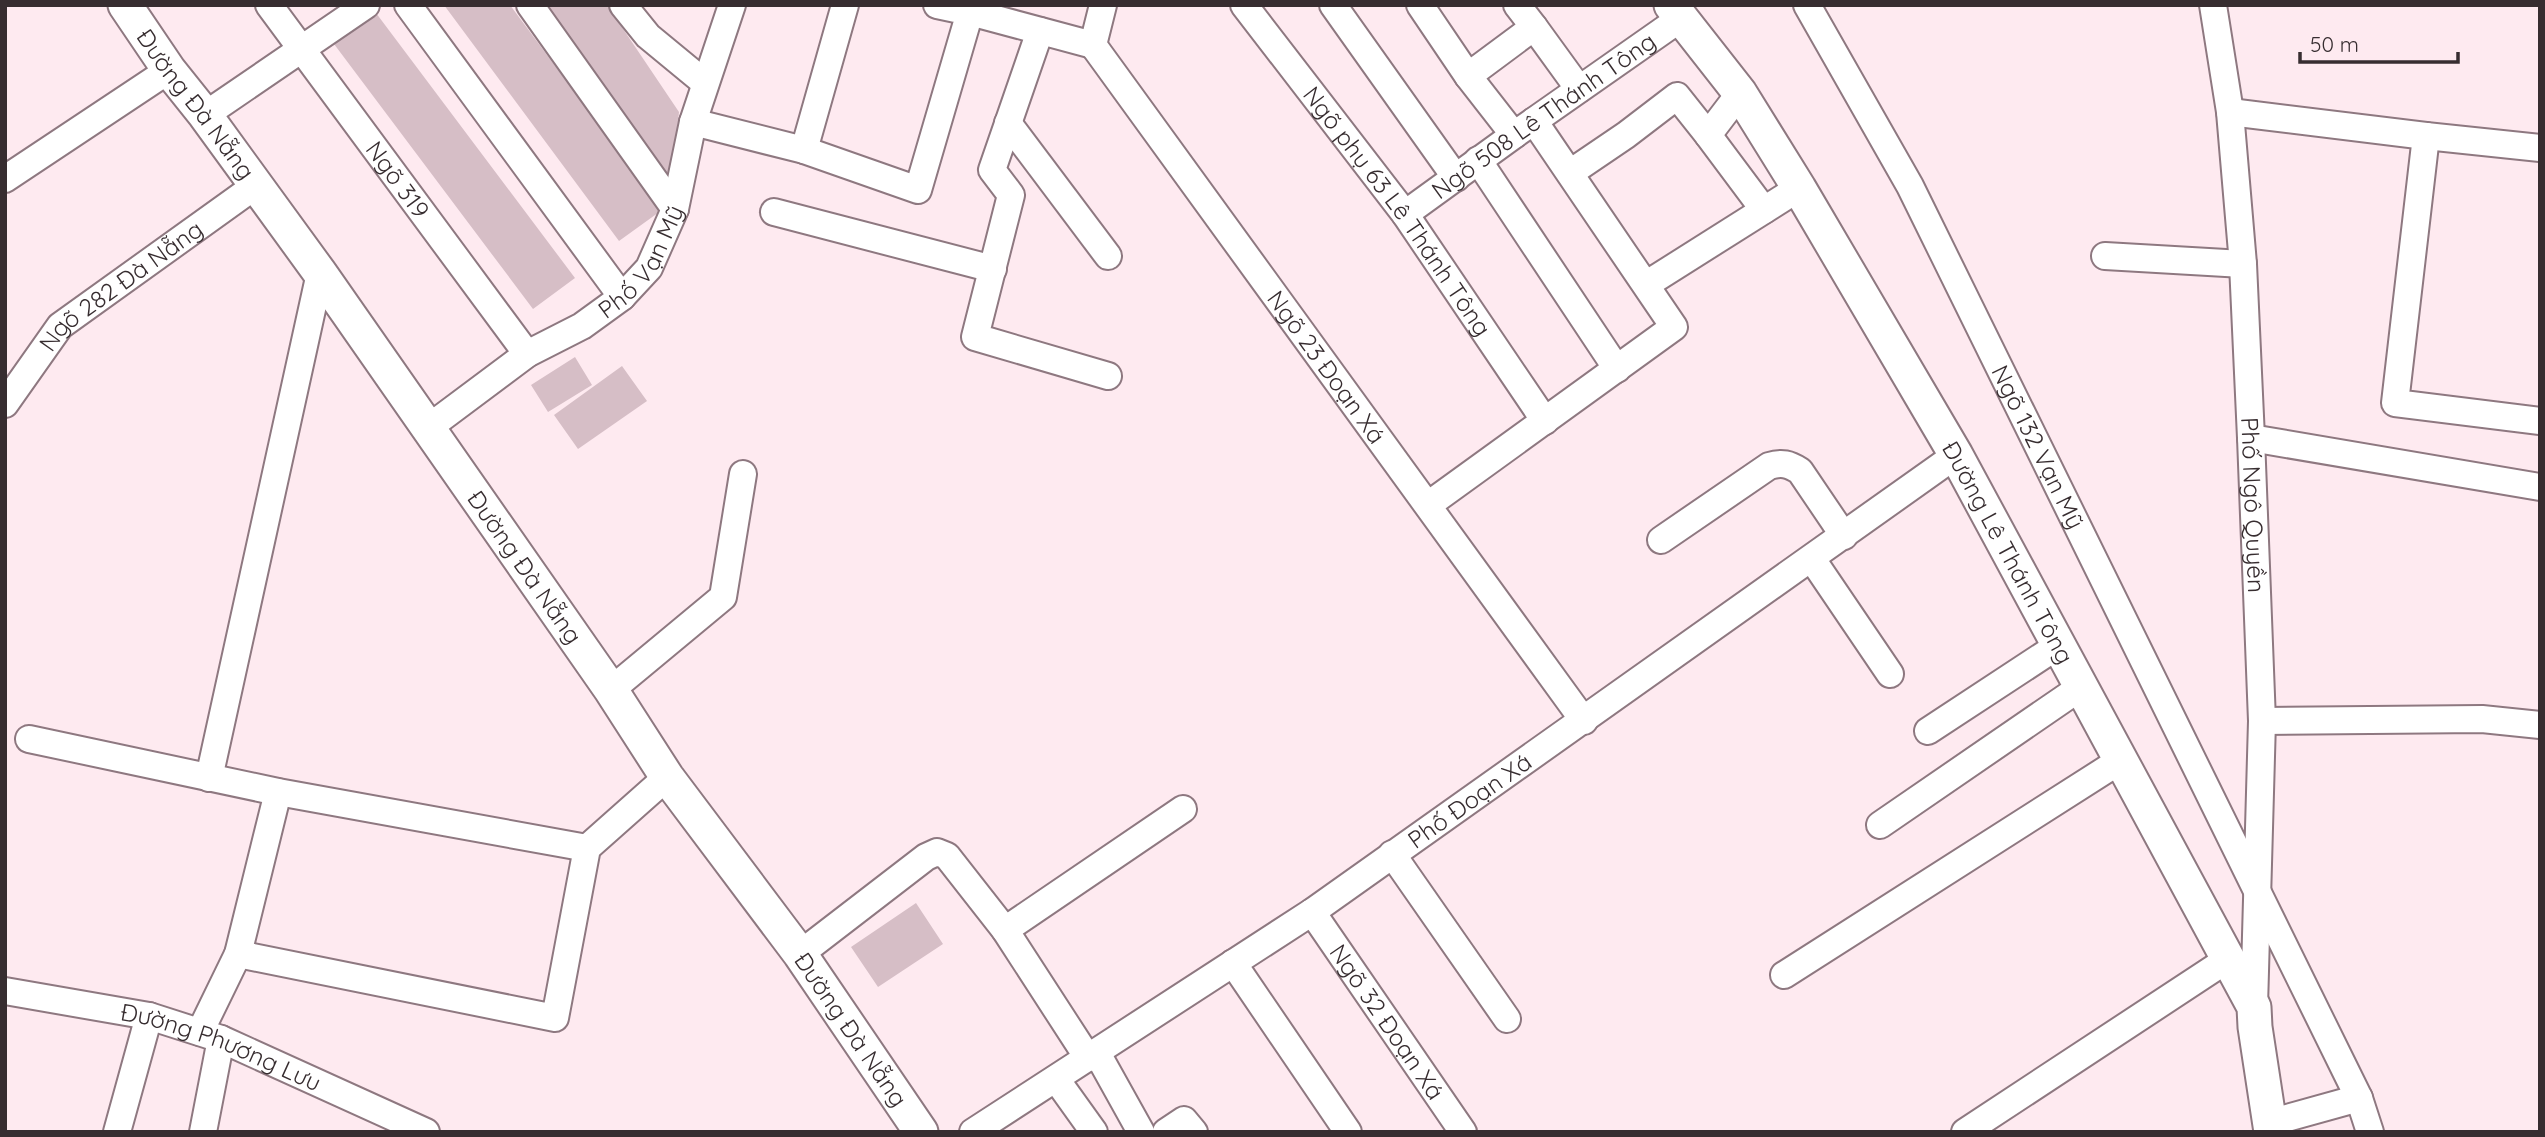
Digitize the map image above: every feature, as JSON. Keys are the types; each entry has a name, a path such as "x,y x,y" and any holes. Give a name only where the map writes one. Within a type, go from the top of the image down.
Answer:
{"main road":[{"name":"Đường Đà Nẵng","path":"125,5 169,70 320,273 611,690 667,776 800,954 921,1132"},
{"name":"Đường Lê Thánh Tông","path":"1676,11 1740,93 1956,455 2228,958 2254,1007 2270,1127"}],"street":[{"name":"Ngõ 319","path":"269,5 527,354"},
{"path":"205,115 366,5"},
{"path":"408,5 622,297"},
{"path":"530,5 675,209"},
{"path":"623,5 648,36 705,83"},
{"name":"Phố Vạn Mỹ","path":"428,428 527,354 582,326 622,297 649,268 675,209 693,122 732,5"},
{"path":"804,150 845,5"},
{"path":"937,5 1093,45 1103,5"},
{"name":"Ngõ phụ 63 Lê Thánh Tông","path":"1244,5 1405,214 1545,421"},
{"path":"1333,5 1456,178"},
{"path":"1420,5 1468,76 1570,173 1674,327 1428,505"},
{"path":"1517,5 1579,89"},
{"name":"Ngõ 132 Vạn Mỹ","path":"1807,5 1910,186 2359,1098 2370,1132"},
{"name":"Phố Ngô Quyền","path":"2213,5 2230,112 2242,264 2251,438 2262,721 2254,1007"},
{"name":"Ngõ 508 Lê Thánh Tông","path":"1405,214 1579,89 1676,11"},
{"path":"693,122 804,150 918,190 970,12"},
{"path":"1468,76 1534,27"},
{"path":"1040,31 992,170 1012,195 975,337 1108,376"},
{"name":"Ngõ 23 Đoạn Xá","path":"1093,45 1584,721"},
{"path":"5,179 169,70"},
{"path":"1708,135 1740,93"},
{"path":"1570,173 1626,135 1676,96 1764,210"},
{"path":"2230,112 2540,148"},
{"path":"1008,123 1108,256"},
{"path":"2426,136 2395,403 2540,421"},
{"path":"1478,160 1617,369"},
{"name":"Ngõ 282 Đà Nẵng","path":"5,404 60,326 256,186"},
{"path":"1647,284 1799,188"},
{"path":"774,212 993,269"},
{"path":"2105,256 2242,264"},
{"path":"209,778 320,273"},
{"path":"2251,438 2540,487"},
{"name":"Phố Đoạn Xá","path":"973,1132 1312,912 1956,455"},
{"path":"1661,540 1769,466 1780,463 1790,464 1800,471 1844,536"},
{"path":"611,690 723,597 743,474"},
{"path":"1812,559 1890,674"},
{"path":"1928,731 2059,645"},
{"path":"1880,825 2081,687"},
{"path":"2262,721 2482,719 2540,726"},
{"path":"29,739 278,792 587,848"},
{"path":"1784,975 2121,760"},
{"path":"238,954 555,1018 587,848 667,776"},
{"path":"203,1132 210,1035 238,954 278,792"},
{"path":"1005,930 1183,809"},
{"path":"800,954 926,857 936,852 947,856 1005,930 1093,1056 1141,1132"},
{"path":"1392,854 1507,1018"},
{"name":"Ngõ 32 Đoạn Xá","path":"1312,912 1463,1132"},
{"path":"1965,1132 2228,958"},
{"path":"1233,963 1348,1132"},
{"name":"Đường Phương Lưu","path":"5,991 149,1016 210,1035 426,1132"},
{"path":"117,1132 149,1016"},
{"path":"1056,1079 1094,1132"},
{"path":"2270,1127 2359,1098"},
{"path":"1166,1132 1184,1120 1194,1132"}],"building":[{"path":"444,5 510,5 662,210 619,241"},
{"path":"542,5 607,5 679,112 671,191"},
{"path":"376,13 575,278 533,309 334,44"},
{"path":"575,357 592,385 548,412 531,385"},
{"path":"622,366 647,401 578,449 554,415"},
{"path":"916,903 943,944 878,987 851,947"}]}
